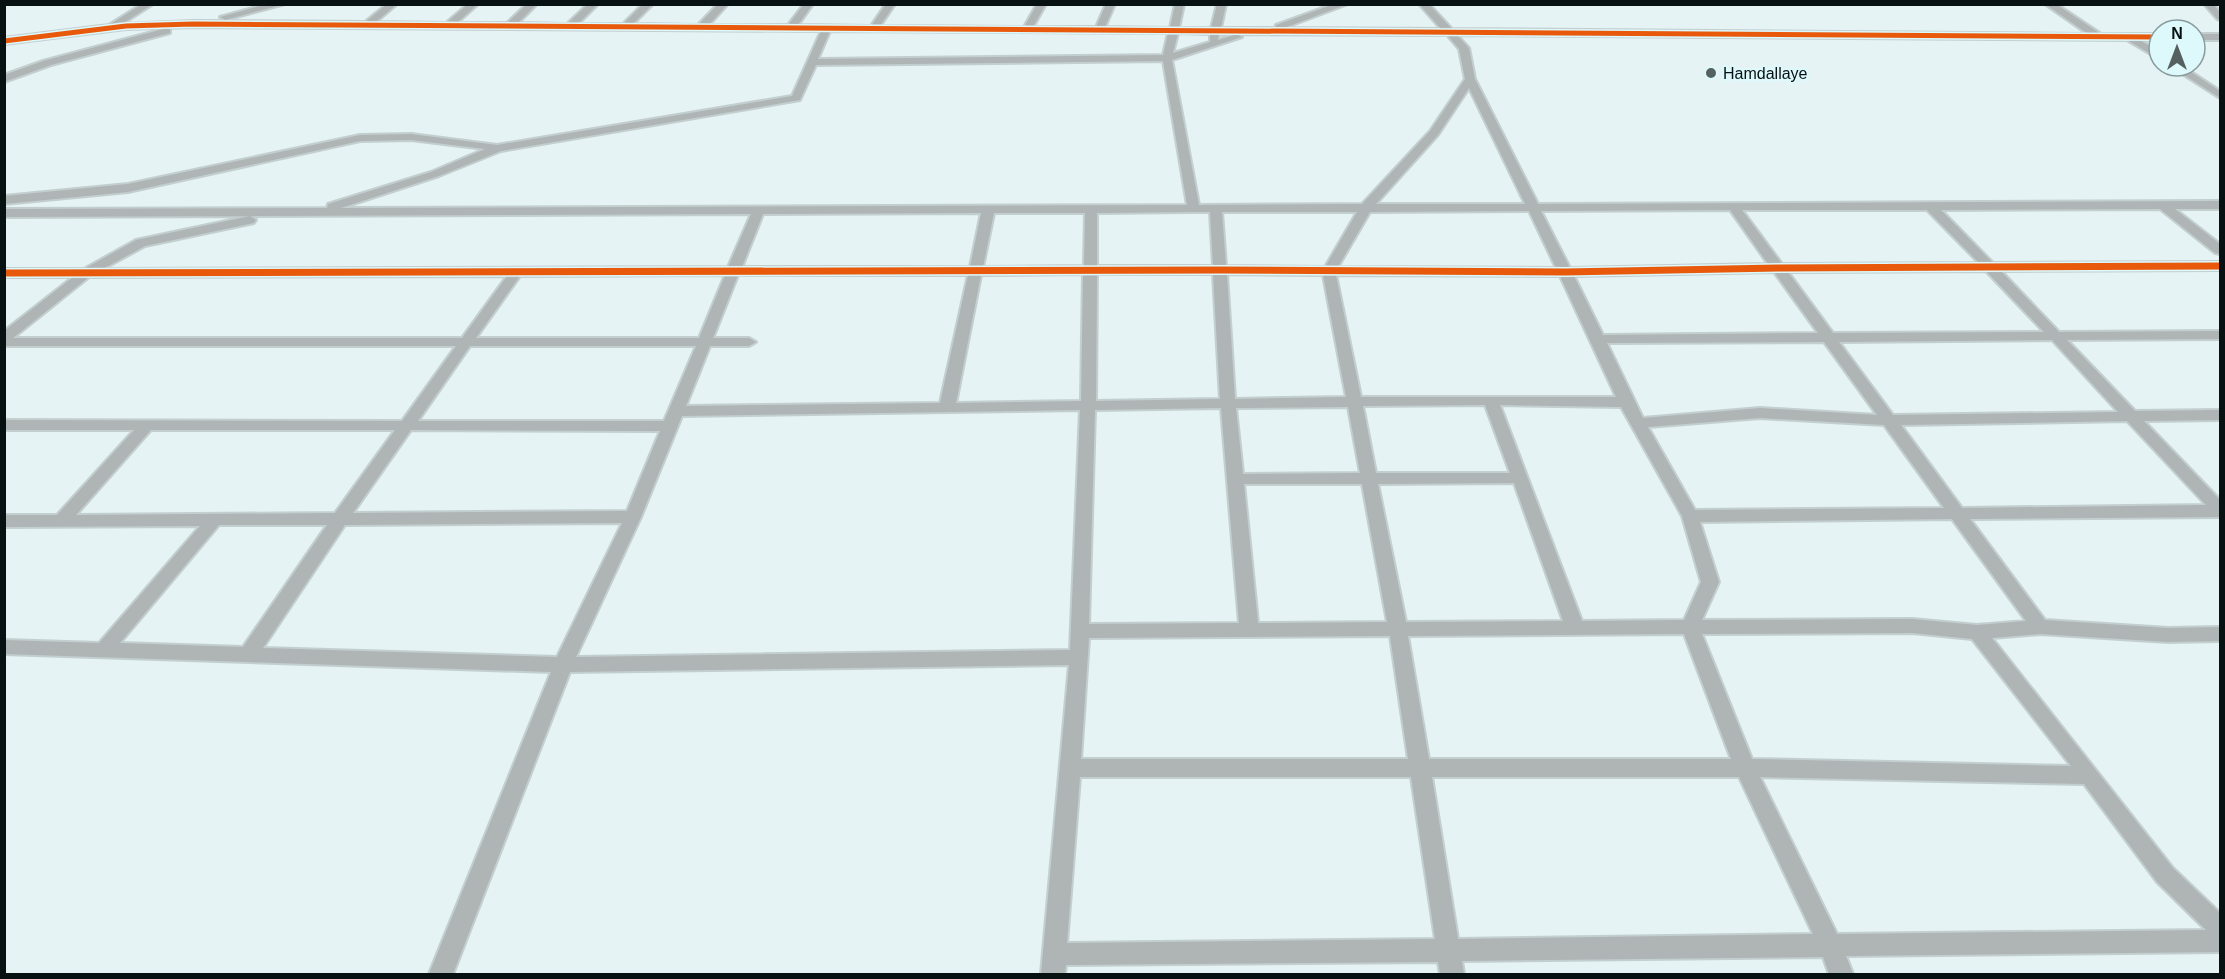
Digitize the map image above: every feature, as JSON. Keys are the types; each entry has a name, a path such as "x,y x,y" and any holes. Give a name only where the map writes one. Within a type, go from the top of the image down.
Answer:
{"street":[{"path":"47,63 149,4"},
{"path":"4,79 47,63 193,24 281,4"},
{"path":"367,25 393,4"},
{"path":"449,25 474,4"},
{"path":"510,26 533,4"},
{"path":"570,26 594,4"},
{"path":"625,27 649,4"},
{"path":"701,27 724,4"},
{"path":"791,28 809,4"},
{"path":"874,28 891,4"},
{"path":"1027,29 1041,4"},
{"path":"1099,30 1111,4"},
{"path":"1180,4 1167,58 1194,210"},
{"path":"1212,43 1222,4"},
{"path":"812,62 1167,58 1212,43 1263,31 1344,4"},
{"path":"2049,4 2098,36"},
{"path":"2208,4 2220,17"},
{"path":"1428,7 1464,48 1470,79 1598,339 1626,402 1640,423 1690,516 1710,582 1690,627 1745,768 1830,944 1841,975"},
{"path":"4,41 110,27 193,24 2147,36"},
{"path":"4,340 86,273 141,243 340,205 435,174 498,148 796,98 827,28"},
{"path":"2128,36 2147,48"},
{"path":"2194,78 2220,95"},
{"path":"1450,963 1398,629 1329,271 1365,209 1434,133 1470,79"},
{"path":"4,200 128,188 382,135 420,137 498,148"},
{"path":"2164,206 2220,250"},
{"path":"4,213 2220,206"},
{"path":"1931,207 1991,267 2129,417 2220,511"},
{"path":"1734,208 1960,514 2040,627"},
{"path":"947,407 988,210"},
{"path":"1091,210 1088,405 1079,657 1054,964 1450,963 1830,944 2220,941"},
{"path":"1216,210 1228,404 1249,630"},
{"path":"441,975 563,664 633,517 758,211"},
{"path":"4,273 975,270 1565,272 1778,268 2220,266"},
{"path":"249,654 340,519 516,272"},
{"path":"1598,339 2220,335"},
{"path":"4,340 748,342"},
{"path":"1491,400 1575,628"},
{"path":"4,425 406,425 673,418 947,407 1491,400 1626,402"},
{"path":"1640,423 1760,413 1889,420 2220,415"},
{"path":"61,521 147,425"},
{"path":"1235,479 1520,478"},
{"path":"1690,516 2220,511"},
{"path":"4,521 633,517"},
{"path":"104,650 214,520"},
{"path":"1080,631 1912,626 1977,632 2040,627 2168,635 2220,634"},
{"path":"1977,632 2090,775 2165,875 2220,928"},
{"path":"4,647 563,664 1079,657"},
{"path":"1069,768 1745,768 2090,775"}],"cycle path":[{"path":"4,41 126,26 193,24 2147,37"},
{"path":"4,273 1220,270 1565,272 1778,268 2220,266"}],"place":[{"name":"Hamdallaye","path":"1711,73"}]}
